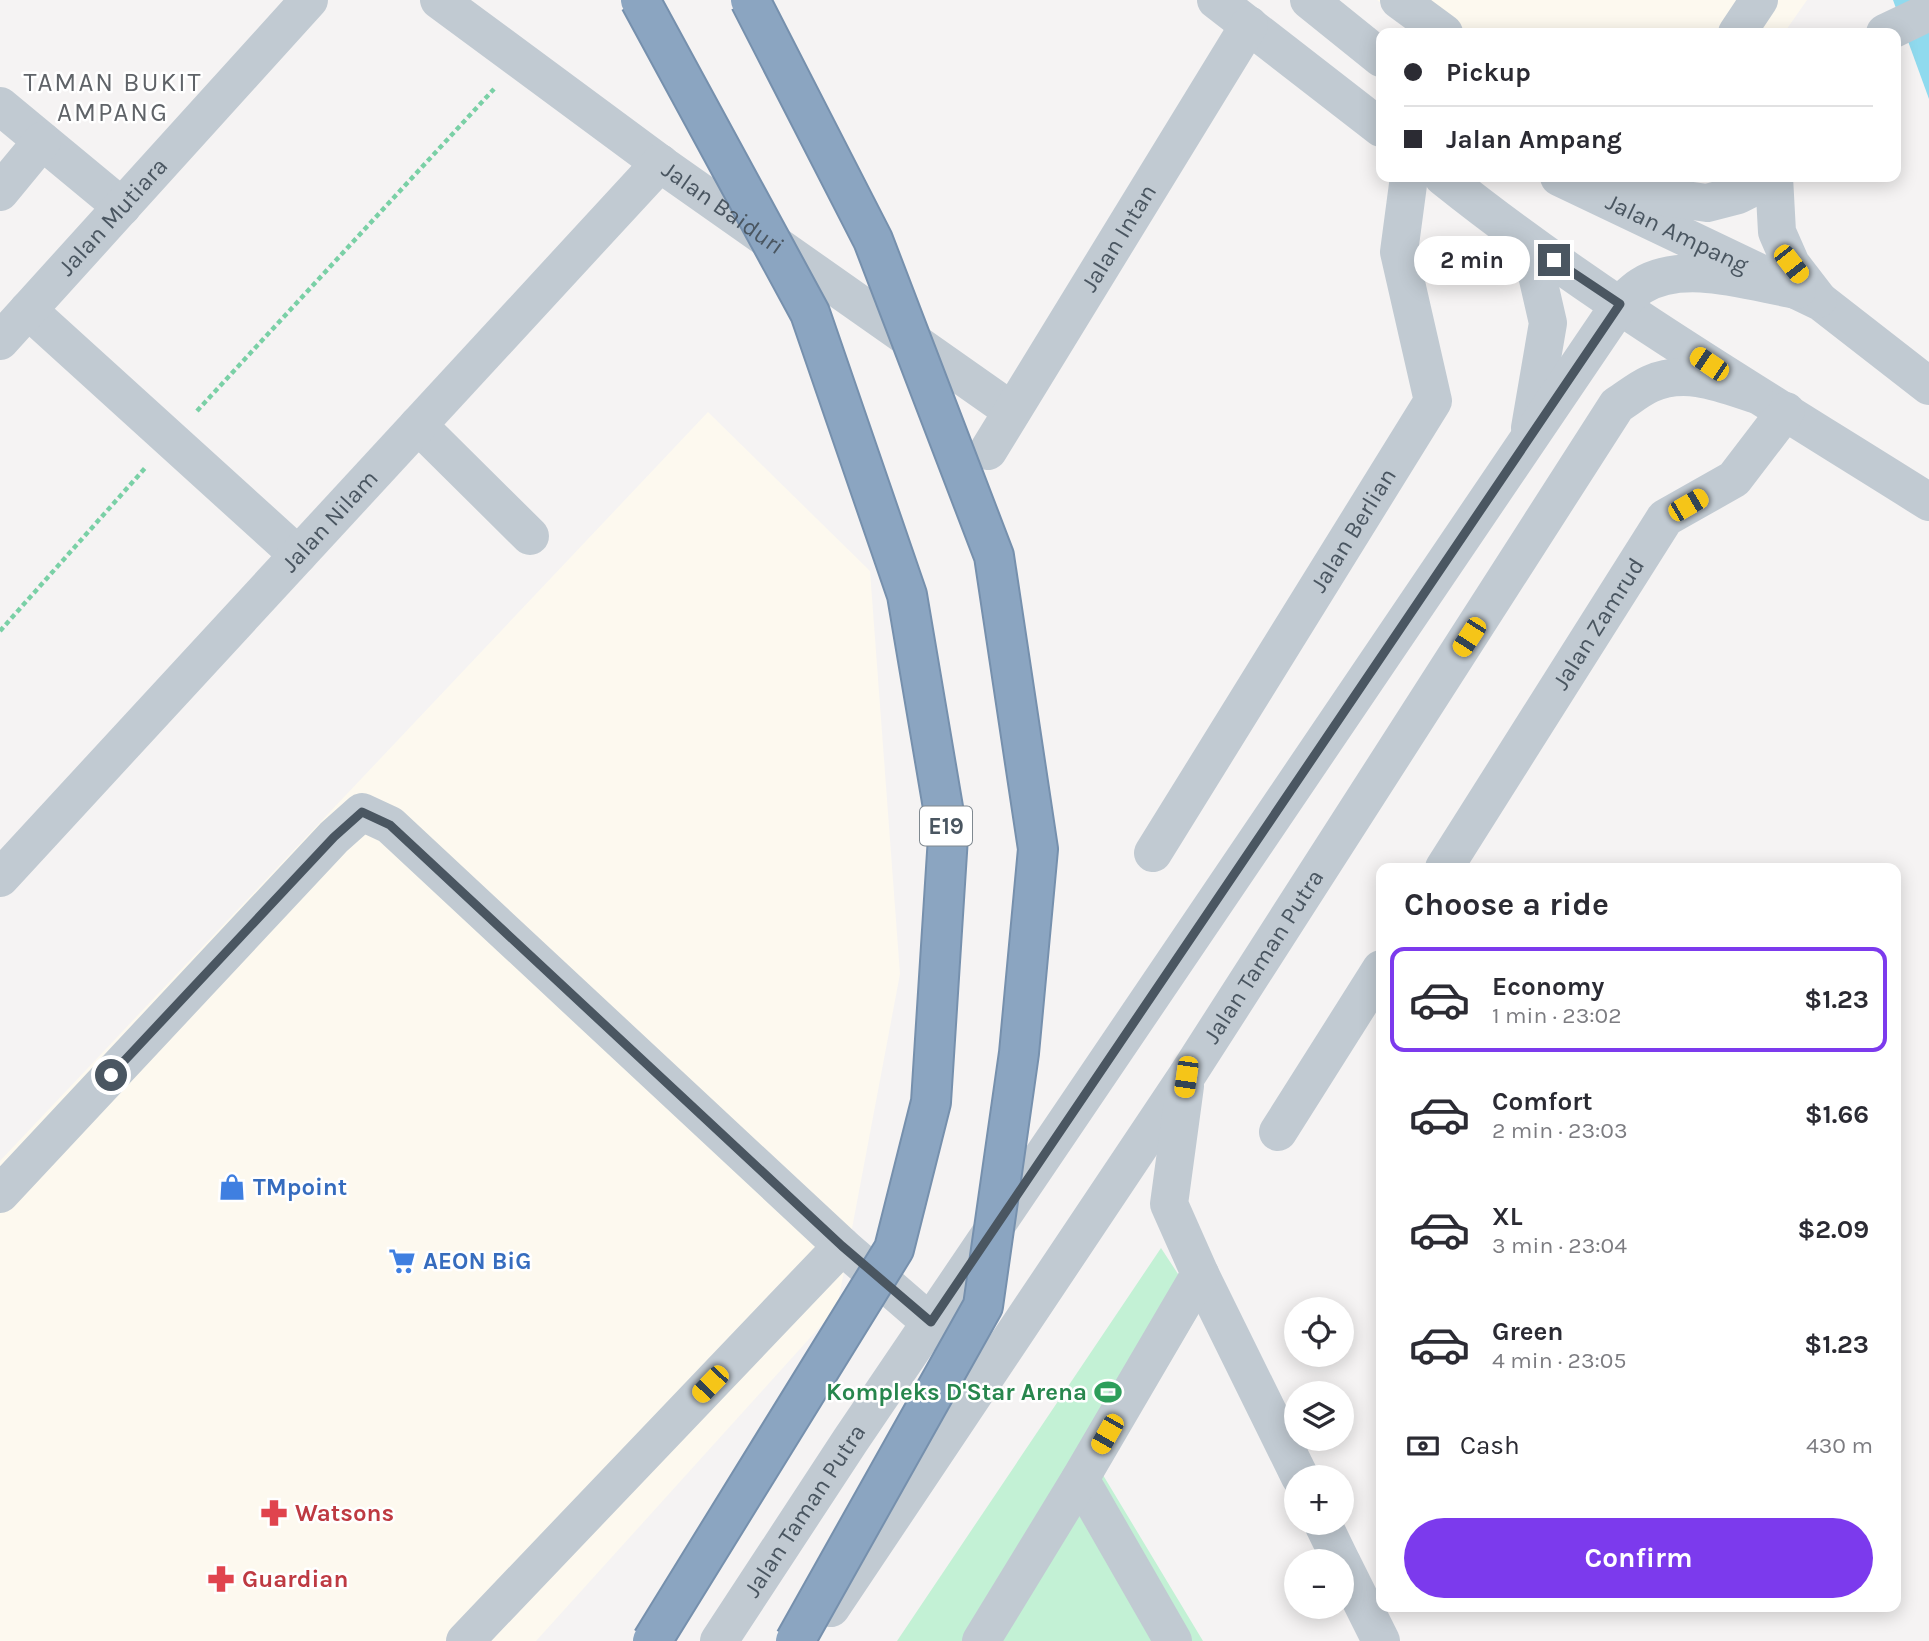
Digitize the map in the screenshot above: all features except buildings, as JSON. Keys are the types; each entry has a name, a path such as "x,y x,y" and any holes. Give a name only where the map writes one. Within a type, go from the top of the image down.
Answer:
{"highway":[{"name":"E19","path":"640,0 810,313 907,595 948,837 932,1102 894,1249 652,1641"},
{"path":"750,0 873,240 994,556 1038,849 1019,1053 983,1306 795,1641"}],"street":[{"name":"Jalan Mutiara","path":"0,341 309,0"},
{"name":"Jalan Baiduri","path":"439,0 660,163 1012,411"},
{"path":"1216,0 1376,124"},
{"path":"1309,0 1376,54"},
{"path":"1740,28 1759,0"},
{"path":"1895,28 1929,12"},
{"name":"Jalan Intan","path":"988,451 1249,25"},
{"path":"0,107 122,207"},
{"path":"0,192 42,141"},
{"name":"Jalan Nilam","path":"0,878 660,163"},
{"name":"Jalan Berlian","path":"1153,853 1433,401 1399,252 1408,182"},
{"path":"1449,182 1510,231 1770,403 1929,502"},
{"name":"Jalan Ampang","path":"1569,182 1809,296"},
{"path":"1579,182 1707,203 1738,195 1764,182"},
{"path":"1774,182 1777,232 1809,296 1929,386"},
{"path":"1510,231 1537,275 1548,323 1528,440"},
{"name":"Jalan Taman Putra","path":"719,1641 931,1322 1620,304 1641,286 1662,277 1692,272 1809,296"},
{"path":"27,310 298,555"},
{"name":"Jalan Taman Putra","path":"808,1641 1186,1077 1617,405 1652,383 1686,376 1715,381 1770,403"},
{"name":"Jalan Zamrud","path":"1447,863 1665,518 1734,479 1770,403"},
{"path":"418,425 530,536"},
{"path":"0,1194 334,837 362,812 390,825 842,1246 990,1373"},
{"path":"1278,1132 1376,977"},
{"path":"1186,1077 1169,1204 1200,1274 1294,1465"},
{"path":"465,1641 842,1246"},
{"path":"981,1641 1200,1274"},
{"path":"1080,1479 1173,1641"},
{"path":"1354,1586 1381,1641"}],"path":[{"path":"0,631 170,441 520,61"}],"shaded area":[{"path":"1377,0 1807,0 1787,28 1415,28"},
{"path":"708,412 870,571 900,974 837,1308 536,1641 0,1641 0,1161"}],"green space":[{"name":"Kompleks D'Star Arena","path":"1161,1248 1201,1309 1103,1475 1203,1641 897,1641"}],"water":[{"path":"1893,0 1929,0 1929,99"}],"place":[{"name":"TMpoint","path":"232,1187"},
{"name":"AEON BiG","path":"402,1261"},
{"name":"Kompleks D'Star Arena","path":"1108,1392"},
{"name":"Watsons","path":"274,1513"},
{"name":"Guardian","path":"221,1579"}],"district":[{"name":"TAMAN BUKIT AMPANG","path":"113,97"}],"route":[{"path":"111,1075 334,837 362,812 390,825 842,1246 931,1322 1620,304 1554,260"}]}
